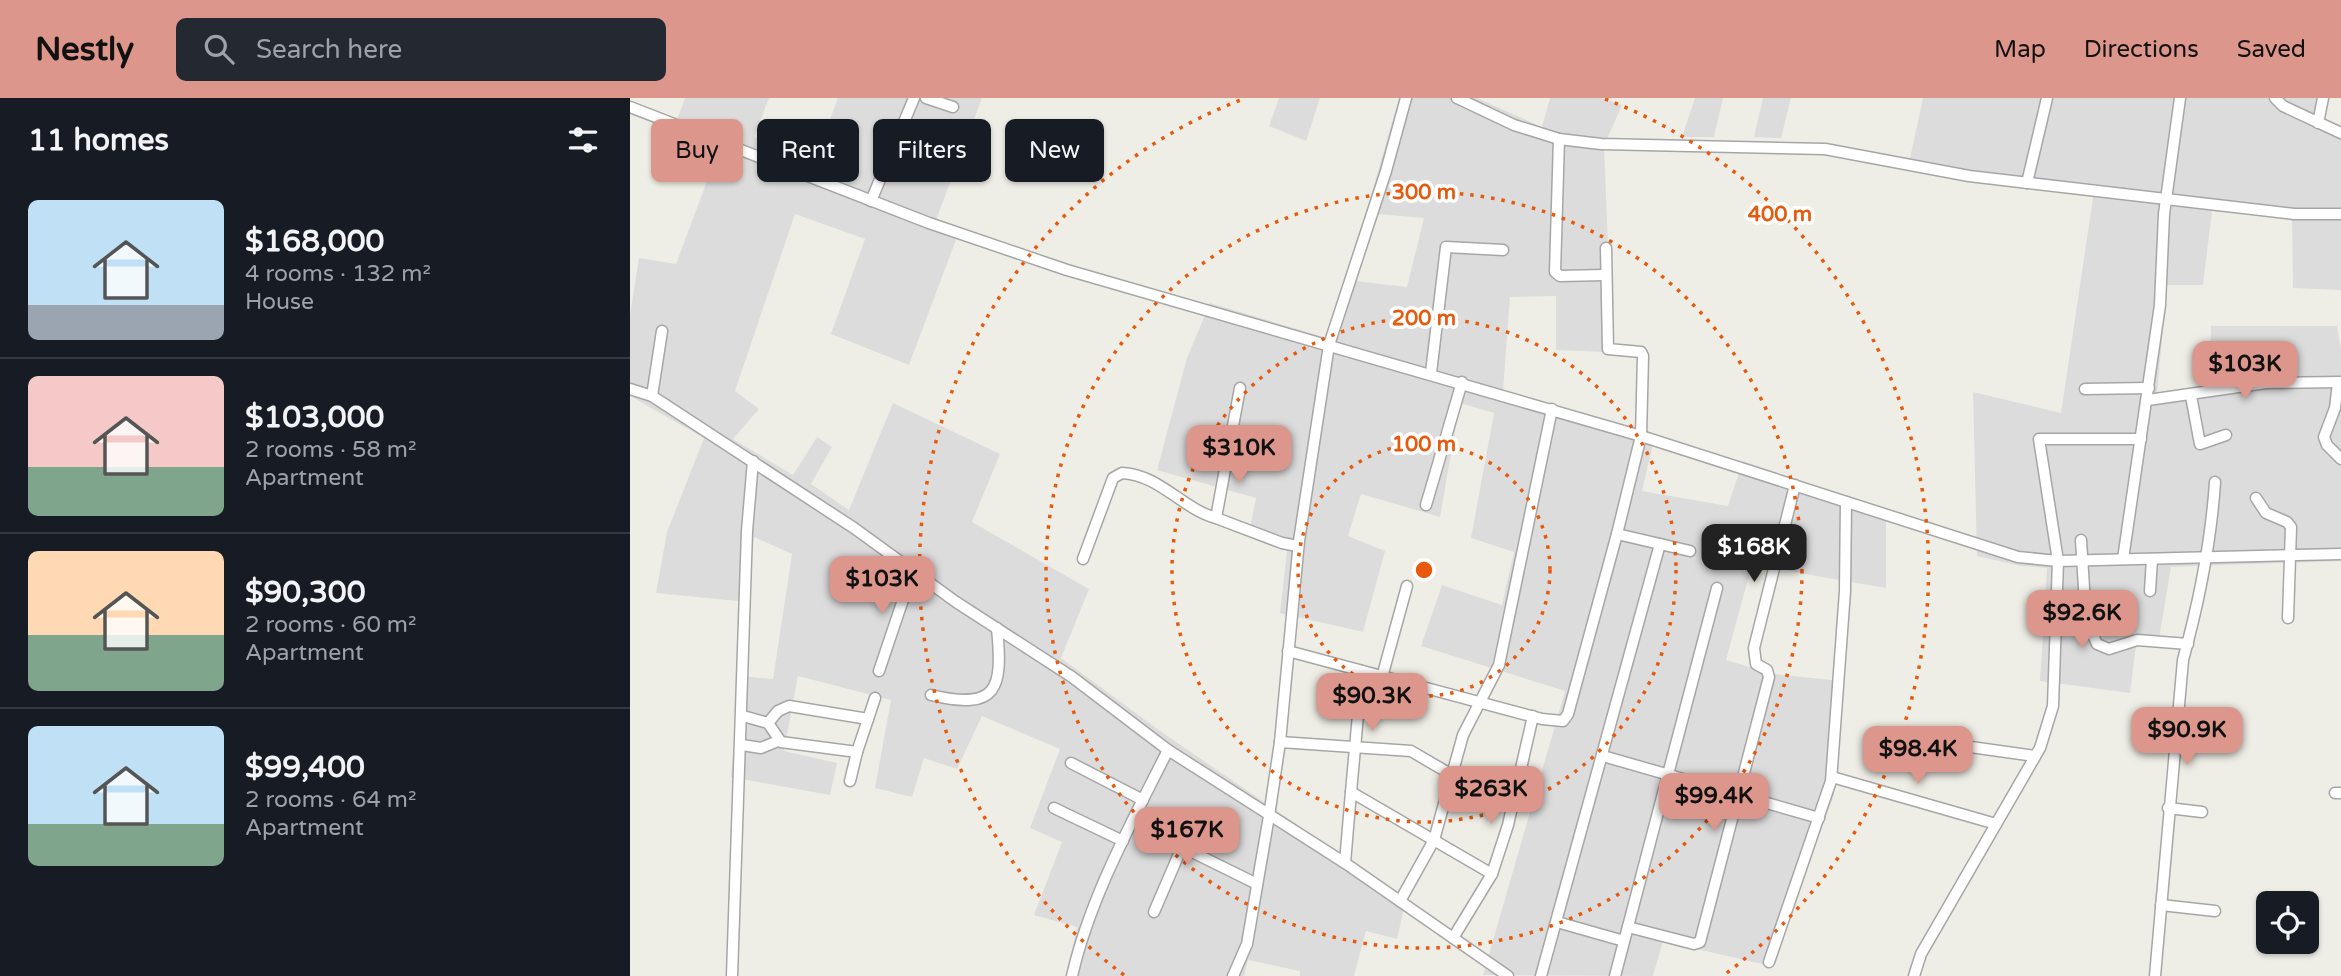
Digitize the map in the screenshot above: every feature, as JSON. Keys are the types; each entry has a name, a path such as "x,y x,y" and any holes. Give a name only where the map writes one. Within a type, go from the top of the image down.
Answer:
{"street":[{"path":"872,201 914,98"},
{"path":"926,98 953,107"},
{"path":"1233,976 1247,943 1269,816 1280,742 1298,546 1329,345 1386,171 1406,98"},
{"path":"1457,98 1514,125 1559,139 1601,144 1825,149 2027,184 2166,197 2294,214 2340,216"},
{"path":"2027,184 2047,98"},
{"path":"2123,559 2160,305 2166,197 2180,98"},
{"path":"2275,98 2283,106 2341,133"},
{"path":"2318,123 2323,98"},
{"path":"630,107 872,201 1067,270 1432,373 1642,436 2018,557 2082,561 2341,554"},
{"path":"1559,139 1555,272 1560,276 1605,275"},
{"path":"1432,373 1446,247 1503,250"},
{"path":"1288,651 1480,703 1563,721 1568,714 1642,436 1643,356 1641,352 1608,349 1606,248"},
{"path":"652,396 662,331"},
{"path":"1426,505 1462,382"},
{"path":"2148,400 2191,396 2258,384 2339,382 2335,408 2324,437 2341,459"},
{"path":"1216,518 1240,388"},
{"path":"2085,389 2149,388"},
{"path":"630,389 652,396 753,461 1072,677 1168,750 1345,863 1508,976"},
{"path":"2191,396 2200,443 2226,435"},
{"path":"1399,901 1434,840 1463,735 1499,665 1552,409"},
{"path":"1914,976 1921,954 2035,756 2053,706 2058,561 2039,439 2141,439"},
{"path":"732,976 743,716 747,531 753,461"},
{"path":"1083,559 1113,478 1122,473 1157,483 1192,508 1216,518 1282,543 1298,546"},
{"path":"2155,976 2183,660 2206,557 2215,482"},
{"path":"1628,927 1694,944 1700,942 1769,677 1767,670 1756,664 1754,648 1795,485"},
{"path":"2256,498 2266,513 2287,522 2291,527 2288,618"},
{"path":"1769,962 1832,777 1845,592 1846,502"},
{"path":"1617,534 1690,551"},
{"path":"2081,540 2086,620 2097,644 2109,649 2137,640 2188,644"},
{"path":"1541,976 1660,544"},
{"path":"2150,591 2152,559"},
{"path":"880,671 913,570"},
{"path":"1382,677 1407,586"},
{"path":"1615,976 1717,588"},
{"path":"930,695 969,702 989,692 1000,676 997,628"},
{"path":"1345,863 1362,671"},
{"path":"850,781 875,698"},
{"path":"768,723 778,711 789,706 868,719"},
{"path":"743,716 768,723 778,741"},
{"path":"1452,938 1492,873 1516,792 1533,716"},
{"path":"1892,736 2035,756"},
{"path":"742,745 761,748 778,741 857,752"},
{"path":"1280,742 1411,751 1452,775 1516,792"},
{"path":"1072,976 1078,951 1124,841 1168,750"},
{"path":"1603,755 1819,818"},
{"path":"1072,763 1143,800"},
{"path":"1832,777 1996,824"},
{"path":"1351,792 1492,873"},
{"path":"1054,808 1124,841"},
{"path":"2168,808 2202,812"},
{"path":"1137,813 1182,847 1236,876 1257,884"},
{"path":"1154,912 1182,847"},
{"path":"2161,905 2215,911"},
{"path":"1558,922 1624,941"},
{"path":"1485,961 1492,976"}],"shaded area":[{"path":"685,98 769,98 761,119 757,119 754,137 757,138 757,182 859,182 859,119 830,119 838,98 982,98 974,119 873,119 873,182 950,182 936,220 960,229 909,365 831,334 865,239 795,214 735,391 759,409 733,439 793,475 817,437 832,447 811,484 849,510 893,403 1000,454 972,522 1089,589 1061,658 1163,733 1406,899 1397,939 1366,931 1354,976 1300,976 1300,971 1248,960 1244,976 1066,976 1077,927 1034,915 1062,842 1030,828 1060,749 982,716 957,769 924,758 912,797 875,788 891,700 798,676 784,751 837,763 830,795 731,777 740,676 773,679 792,554 754,537 747,602 656,593 667,532 704,438 630,396 630,315 639,258 676,264 707,182 743,182 743,119 677,119"},
{"path":"1279,98 1320,98 1306,141 1269,126"},
{"path":"1399,98 1477,98 1542,127 1550,98 1601,98 1622,105 1604,146 1609,269 1606,352 1556,350 1556,296 1510,297 1503,391 1655,435 1642,491 1728,506 1743,461 1886,509 1886,588 1799,573 1753,561 1726,660 1773,674 1842,681 1834,795 1770,966 1663,941 1653,976 1483,975 1565,691 1421,646 1442,585 1502,605 1514,552 1471,538 1494,413 1460,403 1440,517 1361,494 1348,536 1385,551 1363,632 1280,613 1288,542 1250,528 1256,498 1157,470 1187,358 1210,303 1337,341 1355,281 1407,287 1424,218 1366,213"},
{"path":"1695,98 1723,98 1714,137 1682,137"},
{"path":"1763,98 1791,98 1781,138 1754,137"},
{"path":"1923,98 2326,98 2322,120 2341,127 2341,290 2293,288 2292,217 2212,211 2203,285 2167,285 2157,394 2210,395 2211,326 2337,326 2341,350 2341,561 2171,567 2159,639 2137,638 2130,693 2040,681 2047,568 2021,566 1977,556 1973,392 2061,413 2094,191 1908,168"}]}
